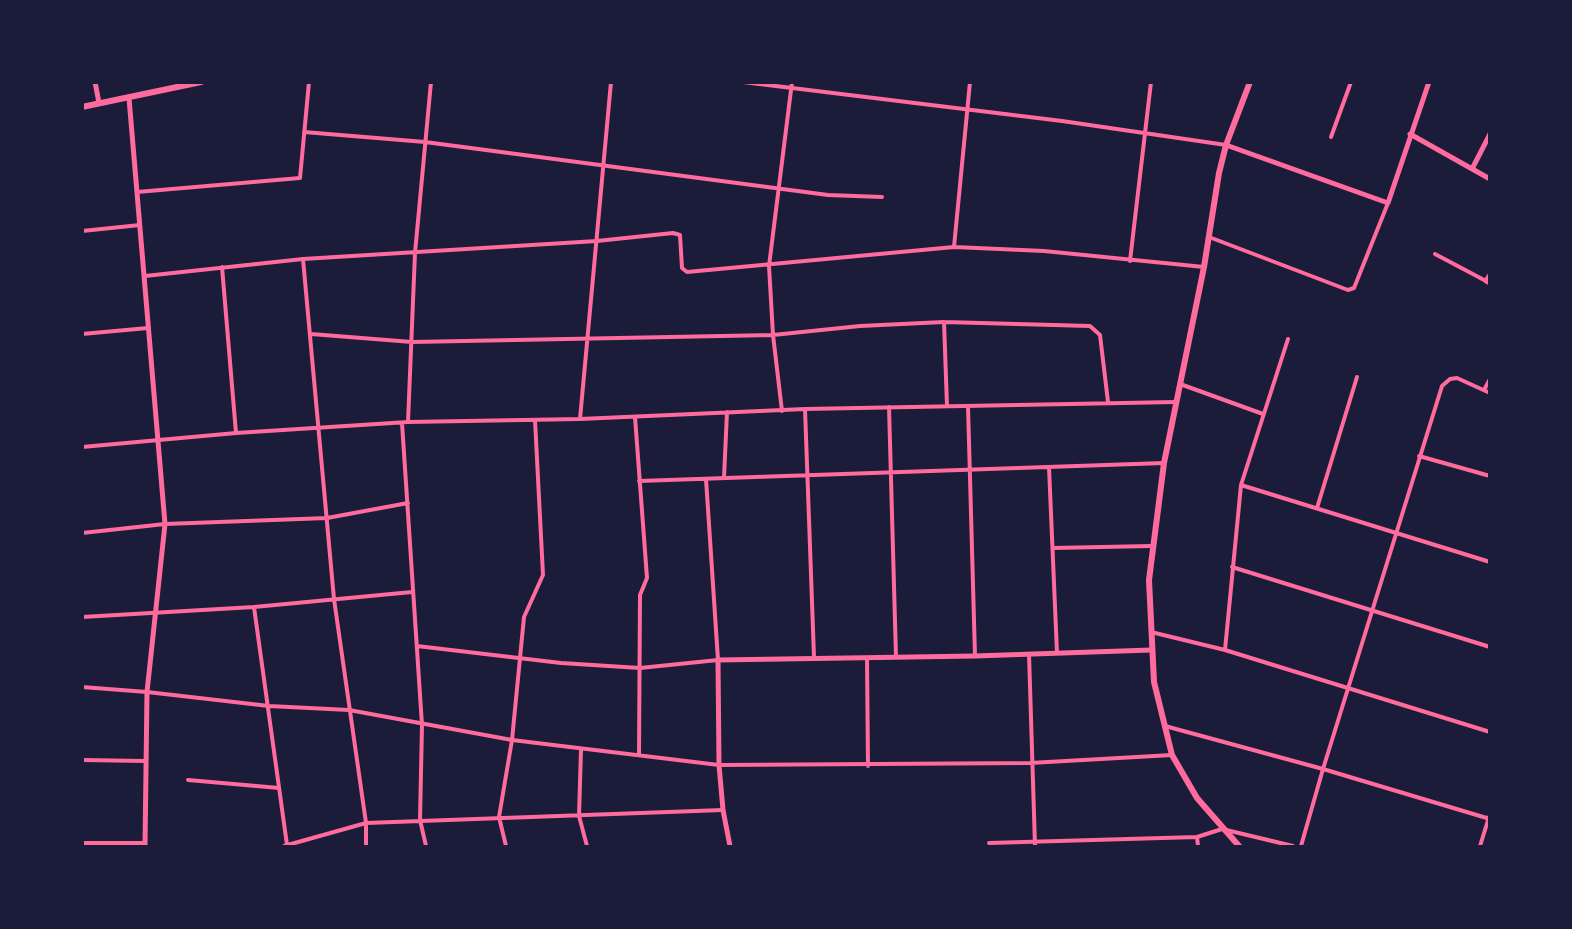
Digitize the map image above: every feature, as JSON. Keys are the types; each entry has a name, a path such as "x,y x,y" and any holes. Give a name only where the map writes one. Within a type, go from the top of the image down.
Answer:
{"main road":[{"path":"82,107 201,82"},
{"path":"1239,846 1197,798 1172,755 1154,682 1150,632 1151,546 1164,463 1226,145 1251,82"}],"street":[{"path":"95,82 99,104"},
{"path":"137,192 300,178 309,82"},
{"path":"408,422 416,253 431,82"},
{"path":"580,418 597,241 601,166 611,82"},
{"path":"743,82 791,85 1226,145 1388,203"},
{"path":"954,247 970,82"},
{"path":"1130,261 1143,134 1151,82"},
{"path":"1331,137 1351,82"},
{"path":"1208,237 1348,290 1358,284 1429,82"},
{"path":"782,411 773,335 769,266 791,85"},
{"path":"82,843 145,845 147,692 165,524 129,98"},
{"path":"304,132 425,142 828,195 882,197"},
{"path":"1410,134 1490,179"},
{"path":"1472,169 1490,134"},
{"path":"82,231 140,225"},
{"path":"145,276 303,259 597,241 677,233 681,239 682,268 685,272 954,247 1044,251 1204,267"},
{"path":"1435,254 1488,282 1490,275"},
{"path":"303,259 334,599 366,823 366,846"},
{"path":"222,267 236,433"},
{"path":"311,334 412,342 773,335 860,326 944,322 1090,326 1100,335 1108,402"},
{"path":"944,322 947,406"},
{"path":"82,333 148,328"},
{"path":"1225,650 1241,485 1288,339"},
{"path":"1317,508 1358,377"},
{"path":"1301,846 1434,405 1442,386 1450,379 1461,379 1490,393"},
{"path":"1484,390 1490,379"},
{"path":"1180,384 1263,414"},
{"path":"82,447 158,442 236,433 408,422 635,417 805,409 1176,402"},
{"path":"968,406 975,656"},
{"path":"889,407 896,657"},
{"path":"805,409 814,657"},
{"path":"724,478 727,412"},
{"path":"635,417 647,578 640,595 639,755"},
{"path":"506,846 499,817 512,740 518,657 524,616 543,575 535,420"},
{"path":"402,423 422,725 420,820 426,846"},
{"path":"1419,456 1490,476"},
{"path":"639,481 1164,463"},
{"path":"1049,467 1057,653"},
{"path":"706,479 718,660 719,765 723,810 730,846"},
{"path":"1241,485 1490,562"},
{"path":"82,533 165,524 327,518 408,503"},
{"path":"1053,548 1151,546"},
{"path":"1232,567 1490,647"},
{"path":"82,617 254,607 412,592"},
{"path":"254,607 269,706 285,846 366,823 723,810"},
{"path":"1150,632 1225,650 1490,732"},
{"path":"417,646 561,663 640,668 718,660 975,656 1151,650"},
{"path":"1029,654 1030,764 1035,844"},
{"path":"867,657 868,766"},
{"path":"82,687 269,706 349,710 512,740 719,765 1030,764 1172,755"},
{"path":"1165,726 1489,818 1480,846"},
{"path":"581,750 579,816 588,846"},
{"path":"82,760 145,760"},
{"path":"188,780 279,788"},
{"path":"989,843 1035,844 1197,837 1222,829 1293,846"},
{"path":"1197,837 1198,846"},
{"path":"1118,839 1119,846"}]}
